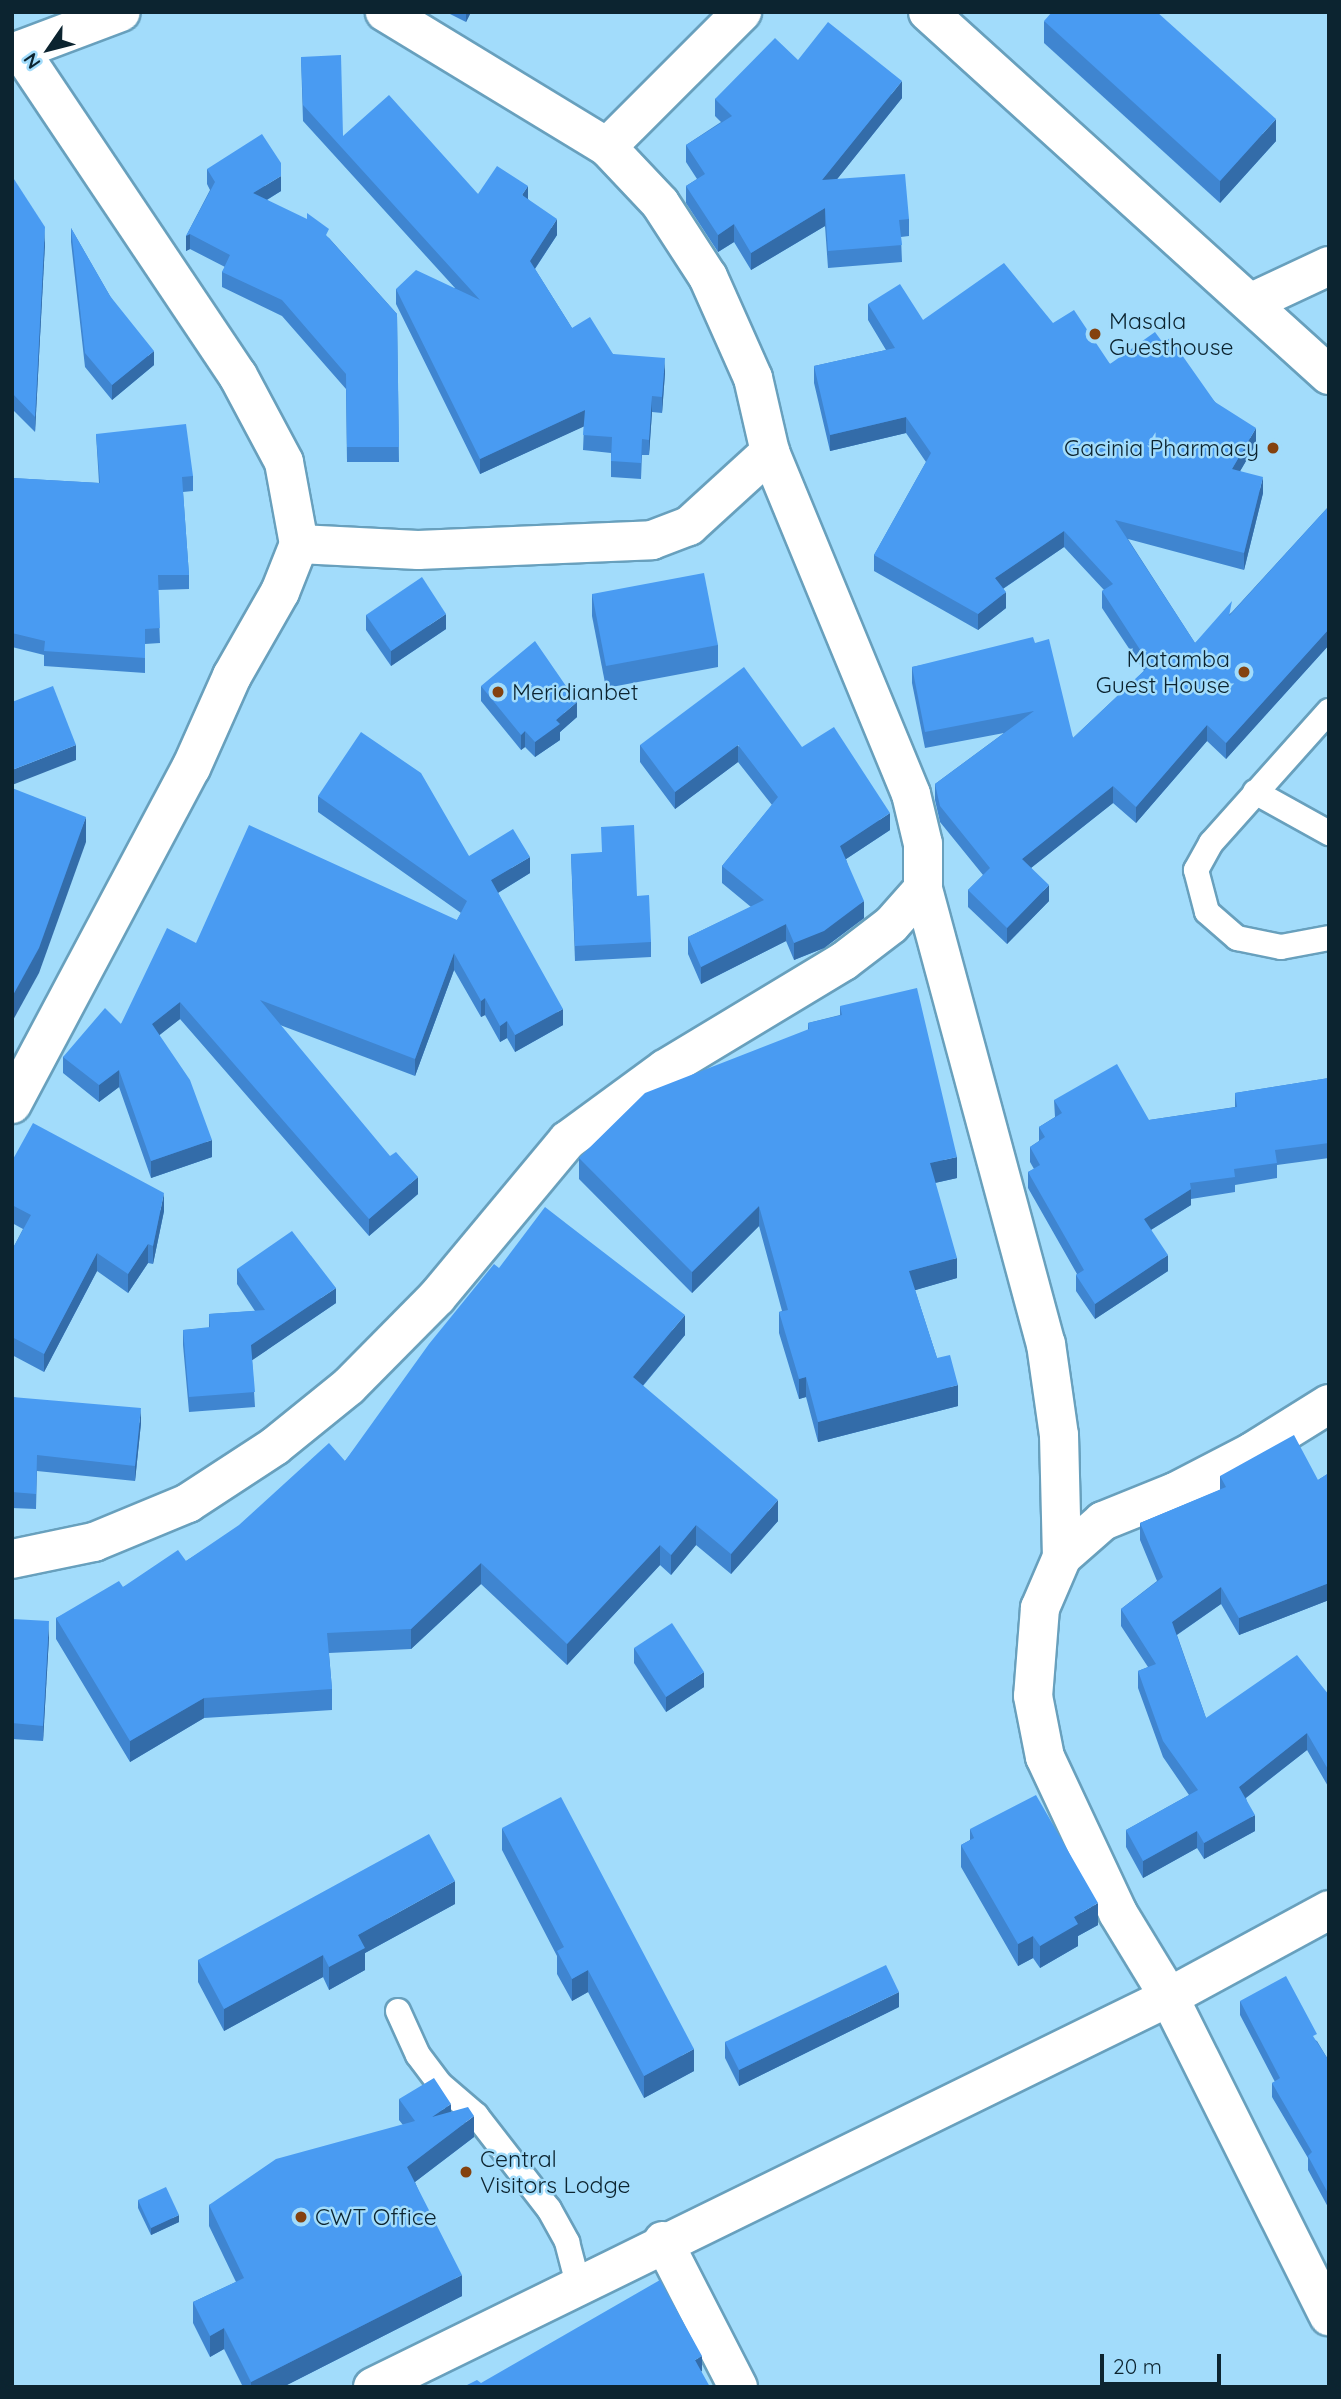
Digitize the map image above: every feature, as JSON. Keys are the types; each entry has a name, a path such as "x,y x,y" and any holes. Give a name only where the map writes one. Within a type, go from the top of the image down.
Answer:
{"street":[{"path":"12,1104 191,768 232,676 280,592 299,544 284,461 238,376 16,52 121,12"},
{"path":"385,12 607,147 660,203 708,277 753,378 770,452 911,794 923,844 923,889 1046,1344 1059,1435 1062,1557 1040,1608 1033,1696 1045,1757 1118,1913 1169,1997 1318,2269 1329,2316"},
{"path":"607,147 742,12"},
{"path":"928,12 1252,302 1329,375"},
{"path":"1252,302 1329,267"},
{"path":"299,544 418,550 652,540 688,526 770,452"},
{"path":"12,1559 94,1542 188,1503 275,1447 349,1386 437,1297 568,1140 664,1069 844,961 891,925 923,889"},
{"path":"1062,1557 1103,1521 1175,1492 1329,1404"},
{"path":"373,2387 663,2241 1169,1997 1329,1910"},
{"path":"663,2241 738,2387"}],"lane":[{"path":"1329,711 1319,734 1255,792 1211,843 1196,870 1207,912 1237,938 1281,947 1329,938"},
{"path":"1255,792 1329,833"},
{"path":"398,2011 418,2055 440,2084 476,2115 549,2209 567,2242 578,2284"}],"building":[{"path":"1052,12 1157,12 1276,119 1220,181 1044,21"},
{"path":"828,22 902,81 822,180 905,174 909,219 899,220 902,245 828,251 825,208 751,253 734,224 718,235 686,186 705,174 686,145 732,116 715,99 775,38 798,60"},
{"path":"341,55 343,136 389,95 478,194 497,166 528,186 522,195 557,219 530,261 572,328 590,317 613,354 665,358 662,397 652,396 649,440 642,439 641,463 611,461 612,437 583,435 585,410 480,459 396,289 416,270 480,300 303,105 301,57"},
{"path":"262,134 281,163 281,176 253,193 307,219 307,213 329,229 326,235 397,314 399,447 347,447 346,374 282,300 222,272 230,255 190,234 186,236 215,182 207,169"},
{"path":"12,176 45,227 35,417 12,393"},
{"path":"71,228 110,296 154,351 112,385 85,353"},
{"path":"1004,263 1053,323 1074,310 1110,364 1155,332 1163,343 1170,338 1215,402 1256,428 1232,469 1263,477 1244,553 1115,520 1195,643 1232,601 1229,616 1329,506 1329,629 1226,743 1207,725 1136,807 1113,786 1022,859 1049,885 1007,928 968,890 990,868 940,806 935,784 1034,711 925,732 912,667 1033,637 1035,643 1049,639 1073,738 1150,665 1102,591 1113,584 1064,531 995,578 1006,592 978,614 874,555 931,453 906,417 830,435 814,366 895,348 868,304 900,284 923,320"},
{"path":"186,424 193,476 182,477 189,575 158,575 160,628 145,629 145,658 44,651 45,641 12,633 12,478 100,483 96,434"},
{"path":"704,573 718,645 606,666 592,594"},
{"path":"422,577 446,614 391,651 366,615"},
{"path":"535,641 577,702 556,720 560,724 535,742 525,731 521,735 481,686"},
{"path":"744,667 802,747 834,727 890,813 840,846 864,901 824,931 794,943 786,924 701,967 688,937 764,900 722,866 778,797 738,745 675,792 640,745"},
{"path":"53,686 76,745 12,770 12,702"},
{"path":"361,732 421,773 469,856 513,829 530,857 491,880 563,1009 515,1035 507,1021 500,1026 485,998 481,1001 454,953 415,1059 260,1000 390,1156 396,1152 418,1177 369,1219 180,1002 152,1024 190,1080 212,1140 151,1161 119,1070 99,1085 63,1057 105,1008 121,1024 167,928 196,943 249,825 457,920 467,901 318,796"},
{"path":"12,788 86,817 39,948 12,997"},
{"path":"634,825 637,896 649,895 651,942 575,946 571,854 602,852 601,827"},
{"path":"917,988 957,1157 930,1163 957,1258 909,1271 937,1358 950,1355 958,1385 818,1422 806,1377 799,1379 779,1312 788,1310 759,1206 692,1272 579,1158 645,1093 809,1029 808,1023 842,1015 840,1006"},
{"path":"1117,1064 1149,1120 1237,1107 1235,1093 1329,1078 1329,1143 1275,1150 1277,1163 1234,1169 1235,1177 1190,1183 1191,1189 1144,1219 1168,1255 1095,1304 1076,1275 1084,1270 1028,1172 1040,1165 1030,1147 1045,1137 1039,1127 1062,1113 1054,1100"},
{"path":"33,1123 164,1193 153,1246 148,1244 128,1274 97,1253 44,1354 12,1337 12,1250 31,1215 12,1205 12,1161"},
{"path":"545,1207 685,1315 633,1377 778,1500 731,1554 696,1525 671,1555 660,1545 567,1644 481,1563 411,1629 327,1633 332,1689 204,1698 130,1741 56,1618 119,1581 123,1587 178,1550 186,1561 239,1525 329,1443 345,1461 429,1344 494,1264 499,1268"},
{"path":"292,1231 336,1288 251,1345 255,1392 189,1397 183,1330 210,1327 209,1314 265,1310 237,1269"},
{"path":"12,1397 141,1408 135,1466 37,1455 36,1494 12,1492"},
{"path":"1294,1435 1318,1480 1329,1473 1329,1583 1239,1618 1221,1587 1172,1622 1206,1718 1297,1655 1329,1695 1329,1771 1307,1733 1239,1787 1255,1815 1204,1843 1197,1831 1143,1861 1126,1830 1198,1790 1163,1741 1138,1671 1156,1664 1121,1609 1163,1577 1140,1523 1226,1487 1220,1476"},
{"path":"12,1619 49,1621 43,1726 12,1723"},
{"path":"672,1623 704,1672 666,1697 634,1648"},
{"path":"1036,1795 1098,1903 1074,1917 1078,1924 1040,1946 1033,1936 1018,1944 961,1845 974,1838 970,1829"},
{"path":"561,1797 694,2049 644,2076 588,1970 572,1979 557,1951 564,1947 502,1828"},
{"path":"429,1834 455,1881 358,1935 365,1948 329,1967 323,1955 224,2009 198,1960"},
{"path":"886,1965 899,1992 739,2070 725,2042"},
{"path":"1286,1976 1317,2034 1313,2036 1329,2061 1329,2195 1308,2156 1312,2152 1272,2083 1280,2078 1240,2001"},
{"path":"434,2078 451,2104 432,2117 468,2107 474,2116 407,2167 462,2275 251,2382 224,2328 210,2336 193,2302 244,2278 209,2205 276,2159 415,2121 399,2099"},
{"path":"166,2187 179,2215 151,2228 138,2200"},
{"path":"660,2280 702,2356 695,2360 710,2387 463,2387 477,2380 481,2383"}],"place":[{"name":"Masala Guesthouse","path":"1095,334"},
{"name":"Gacinia Pharmacy","path":"1273,448"},
{"name":"Matamba Guest House","path":"1244,672"},
{"name":"Meridianbet","path":"498,692"},
{"name":"Central Visitors Lodge","path":"466,2172"},
{"name":"CWT Office","path":"301,2217"}]}
